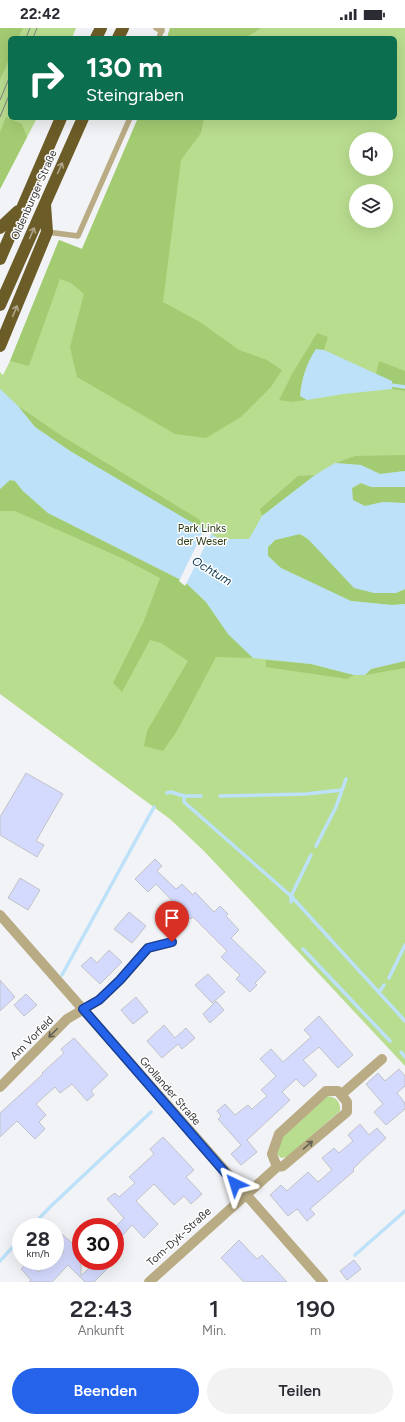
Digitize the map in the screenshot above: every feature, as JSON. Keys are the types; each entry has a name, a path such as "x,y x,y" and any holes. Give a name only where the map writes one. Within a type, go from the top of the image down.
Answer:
{"highway":[{"name":"Oldenburger Straße","path":"0,259 60,120"},
{"name":"Oldenburger Straße","path":"0,305 82,120"},
{"path":"0,346 47,232 45,204"},
{"path":"0,228 23,206"}],"street":[{"name":"Grollander Straße","path":"0,915 323,1282"},
{"name":"Am Vorfeld","path":"0,1087 67,1019 99,1000 120,980 148,948 172,942"},
{"path":"276,1167 272,1154 278,1134 326,1091 338,1091 342,1094 382,1059"},
{"name":"Tom-Dyk-Straße","path":"149,1282 276,1167 283,1166 347,1112 348,1102 342,1094"}],"lane":[{"path":"47,232 78,236 129,120"}],"green space":[{"path":"0,28 76,28 73,36 8,36 8,120 36,120 0,189"},
{"path":"0,28 23,28 19,36 8,36 8,62 0,80"},
{"name":"Park Links der Weser","path":"170,28 405,28 405,1066 204,851 170,819 0,694 0,372 3,375 10,361 59,240 82,249 137,120 397,120 397,36 168,36"},
{"path":"170,28 261,28 248,36 168,36"},
{"path":"6,117 8,120 13,120 22,124 27,137 0,189 0,132"},
{"path":"137,120 204,120 201,133 181,160 163,302 200,322 239,350 267,360 282,370 271,387 241,417 206,438 175,434 77,377 70,347 84,294 71,283 60,279 29,366 10,361 59,240 82,249"},
{"path":"317,333 328,337 324,350 316,350 305,372 300,396 307,400 291,402 279,400 292,374"},
{"path":"379,361 405,371 405,391 392,389 391,385 376,374"},
{"path":"18,406 62,436 200,520 200,528 70,451 35,427"},
{"path":"405,455 405,471 380,474 361,465 336,463 355,456"},
{"path":"315,475 262,516 260,509 298,476"},
{"path":"10,480 15,481 23,491 48,513 185,582 206,602 228,634 253,658 216,657 177,731 163,751 144,746 147,731 188,661 161,643 150,640 122,692 113,683 143,623 160,578 124,559 15,511 0,511 0,489"},
{"path":"361,483 371,487 405,487 405,503 383,502 365,506 352,500 352,488"},
{"path":"299,534 396,593 405,589 405,604 392,605 351,601 281,568 268,556 268,547 275,540"},
{"path":"266,660 311,664 354,675 347,679 266,667"},
{"path":"405,661 405,668 365,675 371,669"},
{"path":"325,1096 332,1097 337,1100 340,1111 287,1157 281,1158 276,1153 284,1136 296,1122"}],"water":[{"path":"316,349 324,350 392,381 392,389 343,394 307,400 300,396 302,383 307,366"},
{"name":"Ochtum","path":"0,389 18,406 35,427 70,451 220,539 249,539 262,516 315,475 335,463 361,465 380,474 405,471 405,487 371,487 361,483 352,488 353,500 365,506 383,502 405,503 405,589 396,593 374,593 354,588 307,538 300,534 275,540 268,547 268,556 281,568 351,601 392,605 405,604 405,661 371,669 365,675 354,675 311,664 253,658 228,634 206,602 185,582 48,513 23,491 15,481 10,480 0,489"}],"pier":[{"path":"205,528 212,532 185,586 179,581"}],"building":[{"path":"26,773 63,794 36,841 44,845 37,857 0,835 0,817"},
{"path":"155,859 162,866 157,871 176,889 182,884 193,895 195,892 214,912 220,906 228,914 226,916 239,930 231,938 266,972 255,983 257,985 250,992 236,979 240,975 221,957 227,951 193,917 190,919 156,884 148,892 135,879"},
{"path":"20,878 40,890 28,910 8,898"},
{"path":"129,912 146,926 132,943 114,929"},
{"path":"109,950 122,962 100,984 81,966 91,957 97,963"},
{"path":"208,974 225,992 212,1003 195,985"},
{"path":"0,980 15,997 0,1011"},
{"path":"26,994 37,1005 24,1016 14,1005"},
{"path":"136,997 148,1012 133,1024 121,1010"},
{"path":"216,1001 224,1010 210,1023 203,1014"},
{"path":"319,1016 353,1055 338,1068 319,1047 303,1060 317,1075 304,1087 296,1079 282,1092 290,1100 247,1140 257,1152 241,1165 231,1154 241,1145 218,1119 221,1116 217,1111 225,1104 235,1115 248,1105 252,1109 267,1096 261,1090 276,1076 260,1059 271,1049 283,1062 311,1037 304,1030"},
{"path":"164,1025 175,1038 186,1028 195,1038 182,1049 178,1044 162,1058 147,1041"},
{"path":"74,1038 108,1075 91,1091 94,1095 87,1101 72,1084 60,1093 55,1087 36,1104 46,1115 39,1122 45,1129 35,1139 17,1121 0,1137 0,1113 64,1053 61,1049"},
{"path":"399,1069 405,1076 405,1086 397,1093 405,1103 405,1109 386,1125 374,1112 383,1104 366,1084 378,1073 385,1081"},
{"path":"360,1124 369,1135 377,1128 386,1138 353,1169 354,1171 310,1209 315,1214 307,1221 297,1209 288,1216 270,1195 281,1185 287,1191 308,1172 318,1182 332,1170 322,1158 334,1148 339,1153 353,1141 348,1135"},
{"path":"163,1137 194,1170 186,1177 202,1194 191,1204 184,1196 174,1205 154,1184 136,1201 158,1224 144,1238 132,1225 124,1233 124,1218 107,1199 115,1193 119,1197 135,1183 129,1177 154,1154 150,1149"},
{"path":"64,1236 72,1243 72,1269 68,1265 64,1269"},
{"path":"239,1240 257,1259 262,1255 287,1282 244,1282 221,1258"},
{"path":"354,1260 361,1269 347,1280 340,1271"},
{"path":"22,1270 37,1270 39,1272 41,1270 63,1270 52,1282 29,1282 31,1280"},
{"path":"73,1270 81,1270 81,1276 87,1270 106,1270 94,1282 85,1282"}],"waterway":[{"path":"391,385 405,387"},
{"path":"316,846 336,807 346,779"},
{"path":"220,796 306,794 342,790"},
{"path":"167,793 171,792 184,796 201,796"},
{"path":"184,796 184,802 291,896 405,1021"},
{"path":"62,975 154,807"},
{"path":"291,902 291,896 311,855"},
{"path":"389,978 405,945"},
{"path":"303,949 390,1041"},
{"path":"379,992 384,985"},
{"path":"401,1052 405,1057"},
{"path":"40,1218 151,1112"},
{"path":"355,1255 405,1211"},
{"path":"0,1261 12,1248"}],"tram line":[{"path":"27,36 30,28"},
{"path":"34,36 37,28"},
{"path":"0,100 8,81"},
{"path":"0,117 8,98"}],"route":[{"path":"172,942 148,948 120,980 99,1000 83,1009 235,1184"}]}
